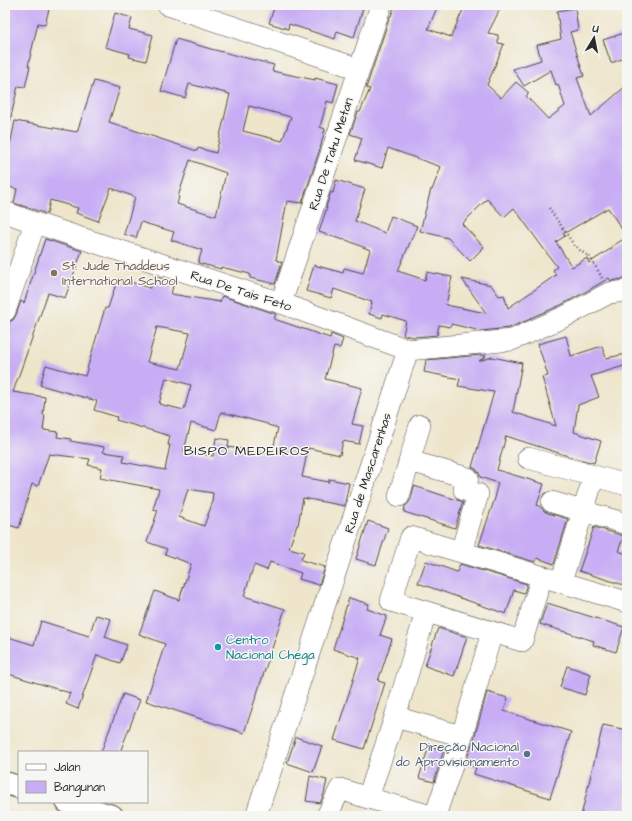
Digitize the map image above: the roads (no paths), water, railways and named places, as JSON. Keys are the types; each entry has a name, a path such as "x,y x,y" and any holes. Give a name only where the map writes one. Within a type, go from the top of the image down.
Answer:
{"main road":[{"path":"5,783 18,787"},
{"path":"70,803 112,816"}],"street":[{"path":"168,5 359,69"},
{"name":"Rua De Tahu Metan","path":"281,304 381,5"},
{"name":"Rua De Tais Feto","path":"5,212 281,304 408,350"},
{"path":"5,311 35,223"},
{"path":"408,350 512,340 618,292"},
{"name":"Rua de Mascarenhas","path":"256,816 408,350"},
{"path":"399,496 420,425"},
{"path":"528,458 627,485"},
{"path":"410,461 468,478 464,490 478,494 461,552"},
{"path":"594,476 583,511 552,579 522,641 391,601 411,537 552,579 627,602"},
{"path":"552,502 627,524"},
{"path":"368,798 395,717 426,612"},
{"path":"435,816 462,736 492,632"},
{"path":"395,717 462,736"},
{"path":"327,816 340,789 432,816"}],"place":[{"name":"St. Jude Thaddeus International School","path":"54,273"},
{"name":"Centro Nacional Chega","path":"218,647"},
{"name":"Direção Nacional do Aprovisionamento","path":"527,754"}],"district":[{"name":"BISPO MEDEIROS","path":"247,451"}]}
